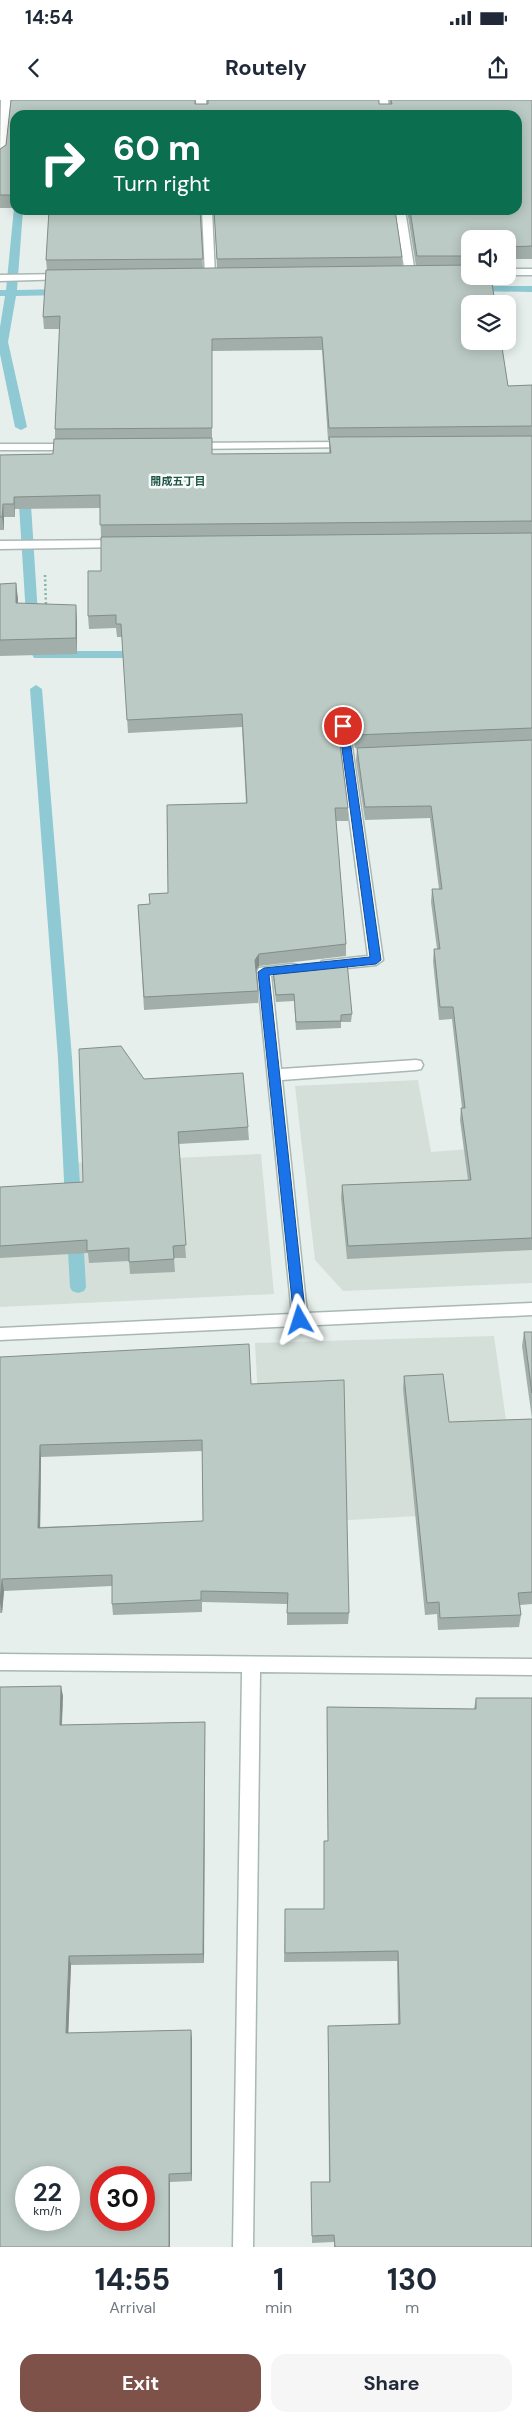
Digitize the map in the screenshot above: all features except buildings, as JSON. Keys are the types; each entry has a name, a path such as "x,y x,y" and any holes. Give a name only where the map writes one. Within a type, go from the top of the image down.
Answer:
{"street":[{"path":"0,158 6,100"},
{"path":"206,215 210,276"},
{"path":"401,215 410,273"},
{"path":"516,272 532,272"},
{"path":"0,278 74,277"},
{"path":"178,446 361,445"},
{"path":"0,447 81,446"},
{"path":"6,545 133,544"},
{"path":"300,1320 264,972 376,960 352,755 343,726"},
{"path":"275,1075 416,1065"},
{"path":"0,1334 532,1309"},
{"path":"0,1662 532,1667"},
{"path":"243,2247 251,1665"}],"shaded area":[{"path":"418,1080 431,1152 532,1144 532,1283 343,1291 315,1260 295,1086"},
{"path":"261,1154 274,1294 0,1307 0,1191 70,1187 69,1163"},
{"path":"494,1336 519,1510 265,1525 255,1343"}],"waterway":[{"path":"11,293 18,215"},
{"path":"474,289 532,289"},
{"path":"11,293 63,292"},
{"path":"0,293 11,293"},
{"path":"11,293 3,342 21,427"},
{"path":"24,489 34,647 38,655 143,655"},
{"path":"36,689 65,1058 73,1201"},
{"path":"75,1234 78,1287"}],"district":[{"name":"開成五丁目","path":"178,481"}],"route":[{"path":"300,1320 264,972 376,960 343,726"}]}
